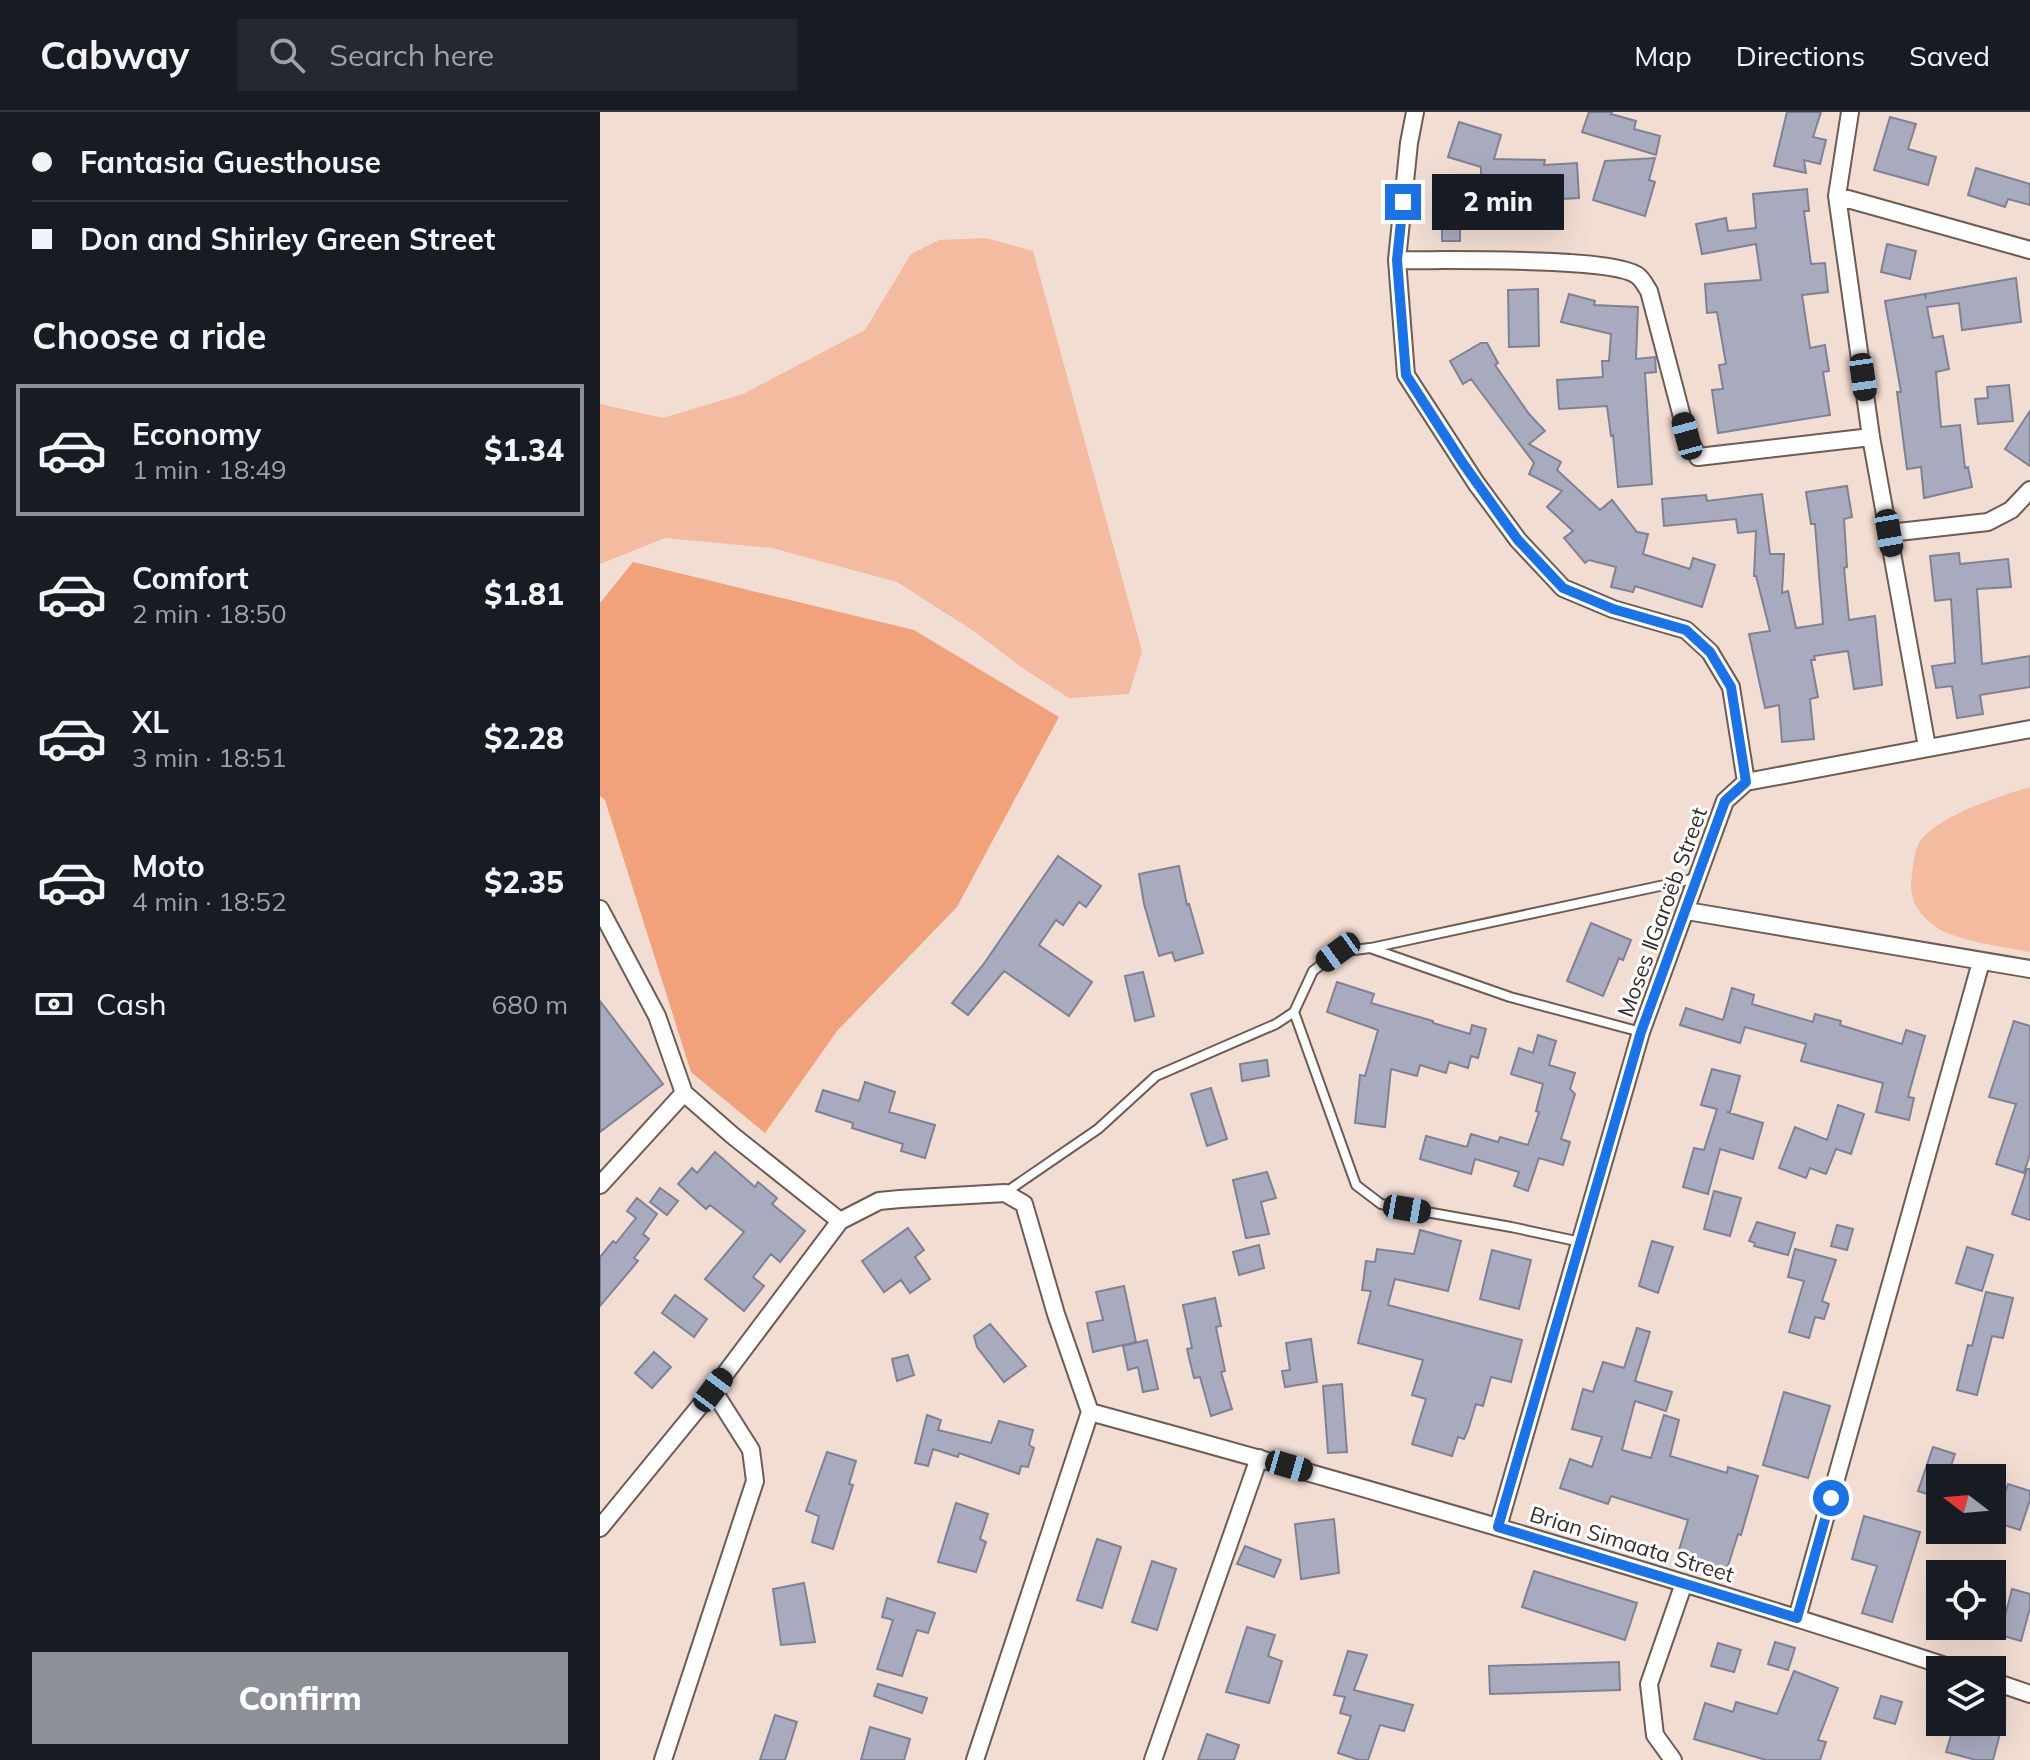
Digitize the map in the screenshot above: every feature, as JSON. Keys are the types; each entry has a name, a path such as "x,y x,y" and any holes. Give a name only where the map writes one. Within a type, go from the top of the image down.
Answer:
{"street":[{"path":"1415,112 1397,260 1406,375 1434,421 1518,540 1563,588 1613,609 1686,630 1710,652 1731,687 1746,782 2030,729"},
{"path":"1850,112 1837,196 1871,437 1927,747"},
{"path":"1837,196 2030,250"},
{"path":"1397,260 1562,262 1613,268 1638,275 1649,291 1687,436 1698,457 1871,437"},
{"path":"1889,533 1988,522 2011,510 2030,490"},
{"name":"Moses ǁGaroëb Street","path":"1498,1527 1641,1032 1725,801 1746,782"},
{"path":"600,909 657,1016 684,1093 840,1221"},
{"path":"1687,911 2030,969"},
{"path":"1797,1618 1981,962"},
{"path":"600,1185 684,1093"},
{"path":"600,1528 713,1390 840,1221 879,1201 1005,1193 1024,1204 1056,1314 1090,1412 975,1760"},
{"path":"663,1760 755,1481 751,1450 713,1390"},
{"name":"Brian Simaata Street","path":"1090,1412 1498,1527 1926,1660"},
{"path":"1153,1760 1259,1458"},
{"path":"1673,1760 1655,1735 1649,1684 1684,1583"},
{"path":"2006,1686 2030,1694"}],"lane":[{"path":"1005,1193 1098,1129 1156,1076 1276,1024 1294,1012 1313,971 1338,952 1370,948 1698,878"},
{"path":"1370,948 1510,997 1641,1032"},
{"path":"1294,1012 1356,1185 1381,1204 1581,1242"}],"shaded area":[{"path":"986,238 1033,251 1142,651 1129,694 1069,698 897,582 772,548 665,538 600,564 600,404 663,418 743,394 865,330 911,254 939,240"},
{"path":"633,562 914,630 1059,717 957,907 837,1031 765,1133 691,1072 605,800 600,796 600,603"},
{"path":"2030,787 2030,952 1967,940 1936,927 1919,911 1911,891 1918,845 1938,825 1952,817"}],"building":[{"path":"1589,112 1612,112 1636,121 1634,129 1660,136 1656,155 1582,132"},
{"path":"1787,112 1821,112 1813,137 1826,140 1820,164 1804,160 1806,173 1774,166"},
{"path":"1890,117 1916,124 1908,149 1936,157 1928,185 1874,170"},
{"path":"1459,122 1501,135 1494,159 1545,160 1544,165 1577,163 1579,198 1543,200 1543,227 1516,226 1516,211 1481,211 1481,167 1448,157"},
{"path":"1655,158 1649,180 1655,182 1645,216 1593,200 1605,161"},
{"path":"1976,168 2030,184 2030,205 2008,199 2005,207 1968,195"},
{"path":"1807,189 1809,211 1804,211 1811,264 1825,263 1828,292 1802,295 1810,348 1825,345 1829,371 1823,372 1830,415 1718,433 1712,390 1723,389 1719,365 1726,364 1717,312 1707,313 1705,284 1761,280 1756,244 1702,254 1696,224 1726,218 1728,231 1756,228 1753,194"},
{"path":"1460,200 1460,241 1442,241 1442,201"},
{"path":"1887,244 1916,251 1910,279 1881,272"},
{"path":"2016,278 2021,322 1962,330 1959,303 1927,307 1933,338 1943,336 1949,369 1936,372 1941,427 1960,425 1965,468 1968,467 1972,487 1924,498 1921,467 1907,469 1897,392 1901,392 1885,301"},
{"path":"1538,289 1539,346 1509,347 1508,290"},
{"path":"1569,294 1595,301 1594,305 1638,307 1636,359 1655,357 1656,372 1645,373 1652,484 1618,487 1607,406 1559,409 1557,380 1603,377 1602,361 1609,361 1611,334 1561,322"},
{"path":"1481,343 1487,343 1498,363 1495,365 1529,414 1545,431 1529,444 1561,462 1557,470 1600,510 1612,500 1637,532 1648,534 1643,554 1690,569 1693,558 1715,565 1702,607 1635,586 1633,592 1611,587 1616,567 1589,560 1585,563 1564,538 1573,531 1547,507 1562,491 1529,474 1534,463 1471,379 1463,384 1450,361"},
{"path":"2009,385 2013,421 1978,424 1975,399 1988,398 1987,387"},
{"path":"2030,411 2030,466 2005,449"},
{"path":"1847,486 1852,517 1844,519 1847,567 1844,568 1849,620 1875,616 1882,685 1854,689 1848,651 1814,656 1815,660 1811,660 1818,697 1810,699 1814,739 1782,742 1779,705 1765,708 1749,634 1770,631 1754,576 1756,531 1738,533 1736,519 1664,526 1662,499 1706,495 1707,501 1762,494 1770,554 1784,554 1782,593 1788,591 1796,628 1823,624 1815,524 1811,524 1806,492"},
{"path":"1959,553 1960,564 2008,559 2011,587 1977,589 1982,664 2030,656 2030,687 1980,695 1983,714 1957,718 1952,686 1936,688 1932,666 1955,663 1951,599 1935,601 1930,556"},
{"path":"1058,856 1101,886 1086,907 1079,902 1063,925 1056,920 1039,945 1092,982 1069,1016 1004,971 968,1015 952,1003 983,965"},
{"path":"1179,866 1187,905 1203,953 1175,961 1172,952 1159,956 1139,874"},
{"path":"1591,923 1631,940 1623,960 1619,958 1603,996 1567,981"},
{"path":"1143,972 1154,1016 1135,1021 1125,976"},
{"path":"1337,982 1374,994 1371,1003 1433,1023 1470,1034 1472,1025 1486,1029 1478,1058 1471,1056 1468,1068 1449,1062 1446,1073 1420,1065 1417,1076 1391,1069 1385,1127 1355,1123 1360,1075 1365,1076 1378,1030 1327,1012"},
{"path":"1732,988 1754,995 1752,1004 1813,1022 1815,1014 1902,1044 1906,1030 1925,1036 1908,1097 1914,1098 1909,1120 1876,1112 1883,1083 1801,1061 1806,1044 1745,1027 1740,1043 1680,1025 1686,1008 1723,1020"},
{"path":"600,1001 663,1084 600,1132"},
{"path":"2014,1021 2030,1026 2030,1154 2024,1173 1996,1164 2016,1104 1989,1097"},
{"path":"1538,1035 1556,1041 1549,1065 1575,1073 1570,1089 1575,1094 1561,1139 1570,1142 1563,1165 1539,1158 1528,1191 1514,1186 1519,1172 1475,1159 1471,1174 1420,1159 1426,1136 1467,1147 1471,1134 1498,1142 1500,1137 1528,1145 1539,1112 1536,1111 1543,1084 1511,1074 1519,1048 1533,1053"},
{"path":"1267,1060 1269,1076 1242,1081 1240,1064"},
{"path":"1712,1069 1740,1076 1730,1112 1727,1112 1763,1123 1753,1159 1720,1149 1708,1194 1683,1187 1694,1148 1704,1150 1717,1109 1701,1105"},
{"path":"865,1082 895,1092 889,1112 935,1125 925,1158 901,1151 903,1144 852,1128 853,1123 816,1111 823,1090 859,1101"},
{"path":"1211,1088 1227,1139 1207,1146 1191,1094"},
{"path":"1838,1105 1864,1114 1851,1154 1836,1149 1826,1174 1810,1168 1806,1178 1779,1168 1795,1127 1827,1140"},
{"path":"715,1152 755,1187 758,1182 777,1198 772,1204 805,1231 780,1262 771,1254 753,1277 764,1286 744,1311 705,1279 744,1232 710,1205 706,1209 678,1184 692,1168 697,1173"},
{"path":"2027,1169 2030,1169 2030,1220 2012,1214"},
{"path":"1267,1172 1276,1198 1261,1202 1269,1234 1246,1238 1233,1180"},
{"path":"660,1188 678,1201 667,1215 650,1202"},
{"path":"1714,1191 1741,1198 1730,1236 1704,1229"},
{"path":"637,1198 657,1214 643,1234 649,1239 634,1258 638,1261 600,1306 600,1257 636,1218 627,1211"},
{"path":"1757,1222 1795,1233 1788,1255 1754,1246 1755,1243 1749,1241"},
{"path":"1837,1225 1853,1229 1847,1250 1831,1246"},
{"path":"908,1228 924,1250 915,1257 930,1279 910,1293 901,1280 884,1292 862,1261"},
{"path":"1420,1230 1461,1241 1448,1291 1395,1279 1388,1305 1522,1340 1511,1382 1491,1377 1483,1406 1476,1404 1464,1439 1458,1437 1452,1456 1412,1444 1426,1399 1412,1395 1423,1360 1358,1343 1371,1291 1362,1290 1366,1261 1375,1262 1377,1249 1414,1254"},
{"path":"1652,1241 1673,1247 1658,1293 1639,1286"},
{"path":"1259,1245 1264,1268 1239,1275 1233,1252"},
{"path":"1967,1247 1993,1255 1982,1291 1956,1283"},
{"path":"1795,1249 1836,1260 1822,1301 1829,1304 1824,1319 1815,1317 1809,1338 1789,1332 1804,1281 1788,1277"},
{"path":"1492,1250 1531,1260 1519,1309 1480,1299"},
{"path":"1124,1286 1136,1342 1093,1352 1087,1323 1103,1320 1096,1292"},
{"path":"1986,1292 2013,1298 2003,1338 1992,1336 1977,1395 1957,1390"},
{"path":"675,1295 707,1319 694,1337 662,1313"},
{"path":"1215,1298 1221,1326 1216,1327 1225,1371 1221,1372 1232,1409 1211,1416 1200,1377 1194,1378 1187,1349 1192,1348 1183,1305"},
{"path":"990,1324 1026,1366 1004,1382 977,1347 974,1336"},
{"path":"1637,1328 1650,1332 1635,1381 1672,1392 1666,1411 1635,1401 1622,1450 1651,1458 1664,1415 1679,1420 1670,1456 1727,1473 1728,1467 1758,1476 1741,1535 1738,1534 1726,1572 1677,1557 1688,1520 1611,1496 1608,1504 1560,1488 1570,1459 1592,1467 1602,1437 1572,1429 1583,1389 1593,1392 1603,1362 1624,1368"},
{"path":"1311,1339 1317,1382 1285,1387 1282,1371 1290,1370 1286,1343"},
{"path":"1147,1340 1158,1389 1143,1392 1138,1367 1128,1370 1123,1346"},
{"path":"654,1352 671,1367 652,1388 635,1373"},
{"path":"908,1355 914,1375 897,1381 892,1359"},
{"path":"1342,1384 1347,1452 1328,1453 1323,1386"},
{"path":"1784,1392 1830,1406 1808,1478 1763,1465"},
{"path":"927,1415 941,1420 938,1430 991,1443 999,1421 1033,1430 1029,1445 1034,1448 1028,1467 1021,1466 1019,1474 959,1453 958,1457 933,1449 928,1466 915,1463"},
{"path":"1933,1447 1955,1454 1952,1464 1927,1464"},
{"path":"827,1452 856,1461 849,1484 853,1485 833,1549 812,1542 819,1516 806,1511"},
{"path":"1926,1468 1926,1494 1918,1491"},
{"path":"2008,1484 2030,1491 2020,1530 2006,1526"},
{"path":"956,1503 988,1514 980,1539 986,1542 976,1572 938,1562"},
{"path":"1864,1516 1920,1532 1892,1622 1862,1613 1877,1566 1852,1559"},
{"path":"1334,1519 1339,1573 1301,1579 1295,1524"},
{"path":"1097,1539 1121,1547 1102,1608 1077,1600"},
{"path":"1245,1546 1281,1560 1274,1577 1237,1564"},
{"path":"1152,1561 1176,1569 1157,1630 1132,1622"},
{"path":"1534,1571 1637,1603 1625,1640 1522,1607"},
{"path":"804,1583 815,1642 781,1645 773,1589"},
{"path":"2012,1589 2030,1594 2030,1608 2021,1641 2006,1637 2006,1612"},
{"path":"887,1598 935,1613 928,1633 917,1630 902,1676 877,1669 893,1620 882,1617"},
{"path":"1247,1627 1275,1635 1268,1656 1282,1661 1269,1703 1226,1692"},
{"path":"1775,1642 1795,1648 1788,1670 1768,1664"},
{"path":"1718,1643 1741,1650 1734,1672 1711,1666"},
{"path":"1348,1651 1367,1655 1354,1690 1413,1705 1404,1731 1380,1725 1368,1760 1338,1753 1351,1716 1340,1713 1345,1697 1334,1695"},
{"path":"1619,1662 1620,1690 1490,1694 1489,1666"},
{"path":"1794,1671 1838,1688 1818,1740 1826,1742 1820,1760 1766,1760 1694,1739 1705,1703 1733,1712 1736,1702 1777,1714"},
{"path":"878,1684 927,1698 922,1713 874,1696"},
{"path":"1881,1696 1902,1702 1895,1724 1874,1718"},
{"path":"775,1715 797,1722 785,1760 760,1760"},
{"path":"870,1727 910,1739 904,1760 861,1760"},
{"path":"1207,1734 1239,1745 1234,1760 1198,1760"},
{"path":"1951,1736 1999,1736 1993,1760 1976,1760 1946,1752"}],"route":[{"path":"1403,202 1397,260 1406,375 1476,483 1518,540 1563,588 1613,609 1686,630 1710,652 1731,687 1746,782 1725,801 1641,1032 1498,1527 1797,1618 1831,1498"}]}
